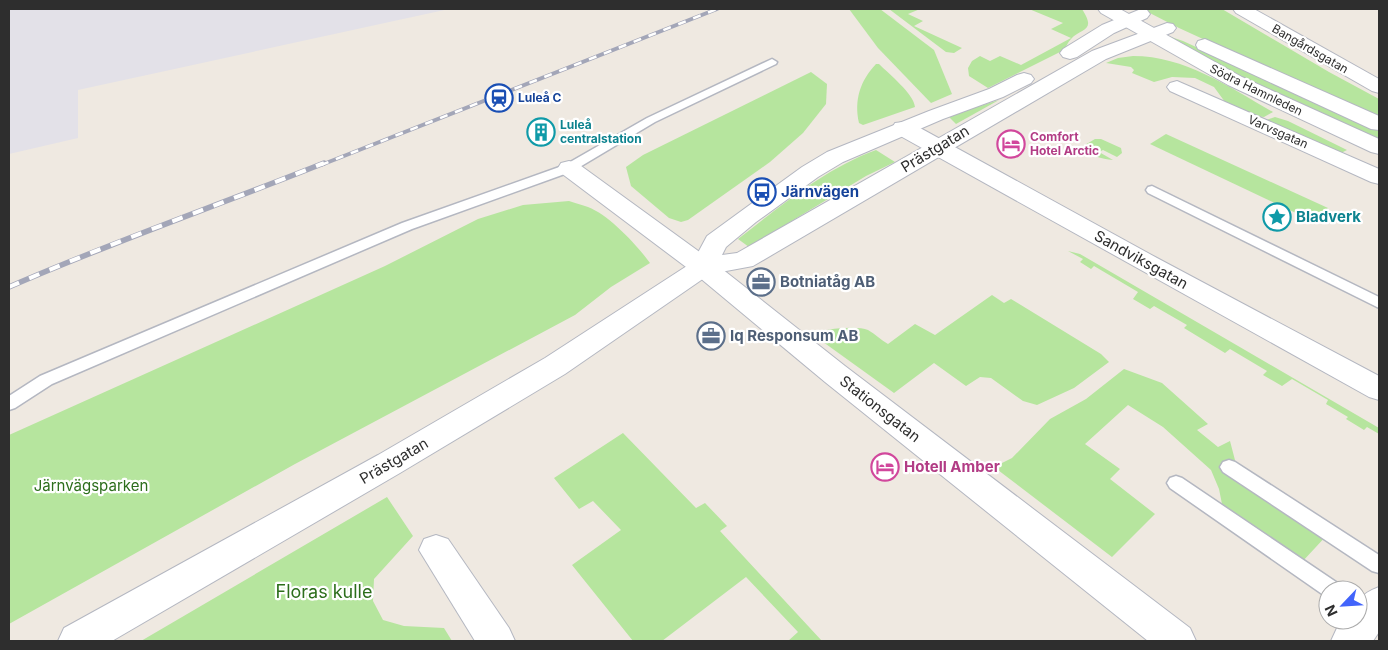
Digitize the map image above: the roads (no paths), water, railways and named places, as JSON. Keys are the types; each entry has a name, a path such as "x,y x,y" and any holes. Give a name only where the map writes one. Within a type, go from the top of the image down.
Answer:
{"street":[{"path":"1107,9 1143,22"},
{"name":"Bangårdsgatan","path":"1244,9 1379,87"},
{"name":"Södra Hamnleden","path":"1143,22 1379,124"},
{"name":"Södra Hamnleden","path":"1143,22 1235,81 1379,147"},
{"name":"Prästgatan","path":"703,267 716,242 810,172 835,157 1018,83 1143,22"},
{"name":"Prästgatan","path":"77,641 372,474 555,366 703,267 744,260 1098,56 1143,22"},
{"name":"Varvsgatan","path":"1177,87 1379,177"},
{"name":"Sandviksgatan","path":"903,128 1379,389"},
{"path":"569,168 703,267"},
{"name":"Stationsgatan","path":"703,267 843,380 1177,641"},
{"path":"436,550 496,641"}],"lane":[{"path":"9,404 46,380 398,230 569,168 651,120 772,62"},
{"path":"1152,190 1379,304"},
{"path":"1229,467 1379,565"},
{"path":"1176,483 1318,580"}],"railway":[{"path":"321,165 717,9"},
{"path":"9,287 324,163"}],"place":[{"name":"Luleå C","path":"499,98"},
{"name":"Luleå centralstation","path":"541,132"},
{"name":"Comfort Hotel Arctic","path":"1011,144"},
{"name":"Järnvägen","path":"762,192"},
{"name":"Bladverk","path":"1277,217"},
{"name":"Botniatåg AB","path":"761,282"},
{"name":"Iq Responsum AB","path":"711,336"},
{"name":"Hotell Amber","path":"885,467"}],"park label":[{"name":"Järnvägsparken","path":"91,486"},
{"name":"Floras kulle","path":"324,592"}]}
